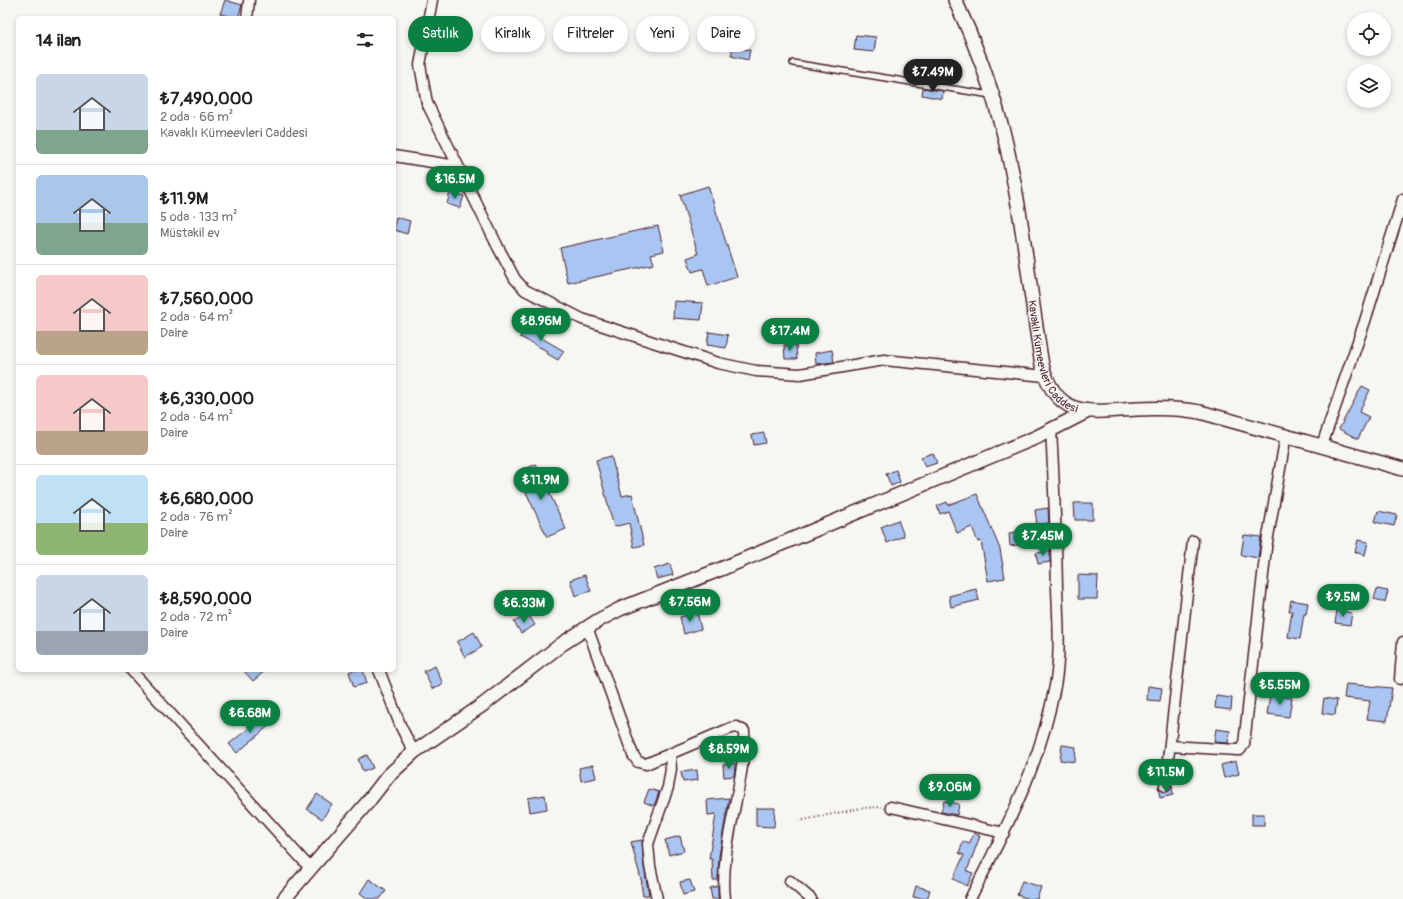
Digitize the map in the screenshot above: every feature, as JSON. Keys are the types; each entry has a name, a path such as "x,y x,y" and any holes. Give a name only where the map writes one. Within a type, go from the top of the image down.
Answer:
{"street":[{"path":"432,0 423,42 420,75 426,103 457,166 519,284 536,297 582,319 718,363 756,371 800,374 884,360 1045,376"},
{"name":"Kavaklı Kümeevleri Caddesi","path":"955,0 977,52 993,96 1003,131 1014,186 1045,376 1051,388 1067,405 1086,412 1152,408 1182,409 1224,418 1403,469"},
{"path":"247,16 249,1"},
{"path":"396,156 457,166"},
{"path":"1322,445 1366,321 1403,199"},
{"path":"284,899 311,869 388,776 414,752 484,704 562,644 587,627 620,609 721,569 1037,437 1050,429 1086,412"},
{"path":"970,899 1004,833 1032,771 1051,705 1057,672 1058,612 1050,429"},
{"path":"1170,746 1240,750 1244,744 1266,548 1286,435"},
{"path":"1166,786 1193,542"},
{"path":"587,627 635,760 642,764 646,764 731,728 737,727 744,731 739,776 724,871 725,899"},
{"path":"1400,679 1403,642"},
{"path":"133,672 311,869"},
{"path":"381,672 401,727 414,752"},
{"path":"657,899 650,866 648,844 668,787 671,769 670,754"},
{"path":"891,807 1004,833"},
{"path":"790,881 811,899"}],"lane":[{"path":"792,63 993,96"}],"path":[{"path":"798,821 861,808 891,807"}],"building":[{"path":"225,0 242,5 239,16 220,14"},
{"path":"856,35 876,37 874,52 854,50"},
{"path":"732,52 750,52 748,60 731,56"},
{"path":"923,88 943,91 942,99 922,95"},
{"path":"708,186 737,277 708,286 703,269 692,272 687,258 698,254 680,195"},
{"path":"450,192 464,196 460,208 447,204"},
{"path":"396,217 410,221 407,234 396,231"},
{"path":"658,226 664,251 651,254 654,264 568,283 560,248"},
{"path":"674,301 703,303 701,320 673,318"},
{"path":"527,324 541,331 538,336 564,351 558,360 546,353 547,351 520,337"},
{"path":"709,332 728,335 726,348 707,345"},
{"path":"784,345 796,345 797,359 785,359"},
{"path":"832,350 834,362 816,364 815,353"},
{"path":"1362,386 1370,390 1359,412 1369,417 1358,439 1339,429"},
{"path":"764,433 766,443 754,445 752,435"},
{"path":"933,453 937,463 925,467 921,457"},
{"path":"611,456 622,496 632,494 644,545 634,547 629,523 614,527 596,460"},
{"path":"536,464 566,529 547,537 517,473"},
{"path":"896,470 900,482 891,486 886,474"},
{"path":"977,494 1000,549 1005,578 988,581 981,541 978,542 972,527 957,533 948,511 940,514 937,506 947,502 948,505"},
{"path":"1074,503 1093,503 1093,520 1075,520"},
{"path":"1048,508 1049,523 1037,525 1035,510"},
{"path":"1378,511 1397,515 1394,526 1375,522"},
{"path":"898,520 904,536 887,543 881,527"},
{"path":"1018,532 1018,545 1010,546 1009,533"},
{"path":"1244,535 1261,537 1258,558 1241,555"},
{"path":"1358,540 1368,542 1365,555 1355,552"},
{"path":"1050,551 1050,562 1038,564 1036,553"},
{"path":"670,564 673,575 657,579 654,569"},
{"path":"585,575 591,591 575,596 570,580"},
{"path":"1078,575 1098,576 1097,599 1078,599"},
{"path":"976,589 979,600 951,607 949,596"},
{"path":"1377,589 1388,591 1385,602 1374,599"},
{"path":"1291,600 1308,603 1306,614 1304,614 1300,639 1288,637 1292,611 1289,611"},
{"path":"1337,610 1352,613 1350,625 1335,623"},
{"path":"697,612 701,629 684,634 680,617"},
{"path":"528,614 535,625 521,633 514,622"},
{"path":"474,632 482,647 465,657 457,642"},
{"path":"435,666 443,684 432,689 424,671"},
{"path":"245,672 264,672 253,681"},
{"path":"349,672 364,672 367,683 354,687"},
{"path":"1346,684 1392,688 1387,721 1367,719 1370,701 1344,698"},
{"path":"1148,686 1162,688 1160,701 1147,700"},
{"path":"1270,695 1292,698 1289,717 1267,714"},
{"path":"1216,696 1232,698 1231,710 1215,708"},
{"path":"1324,698 1337,700 1335,715 1322,713"},
{"path":"265,715 272,723 237,753 229,744"},
{"path":"1216,729 1230,731 1228,743 1214,742"},
{"path":"1062,745 1076,747 1075,762 1060,760"},
{"path":"367,755 373,768 363,772 358,759"},
{"path":"1236,761 1239,774 1224,778 1221,765"},
{"path":"735,763 734,776 724,777 723,765"},
{"path":"593,765 596,778 581,781 579,768"},
{"path":"697,770 698,780 683,782 681,772"},
{"path":"1172,785 1173,795 1160,798 1158,786 1161,791 1165,792 1170,790"},
{"path":"649,789 659,792 654,806 644,802"},
{"path":"317,794 332,804 322,819 307,809"},
{"path":"545,795 547,809 530,812 528,798"},
{"path":"729,798 719,856 718,880 713,880 712,859 709,859 716,814 708,815 707,800"},
{"path":"944,801 959,804 957,815 941,812"},
{"path":"756,808 775,808 774,827 756,826"},
{"path":"1252,814 1264,814 1264,825 1252,825"},
{"path":"974,833 980,836 967,871 973,873 967,886 953,879 964,855 959,853 963,841 969,844"},
{"path":"680,836 684,851 669,855 665,840"},
{"path":"642,840 644,867 649,895 643,896 642,883 631,842"},
{"path":"369,879 386,891 380,899 368,899 360,893"},
{"path":"690,880 694,892 683,895 680,882"},
{"path":"1022,881 1041,887 1037,899 1030,899 1017,895"},
{"path":"718,886 718,899 712,899 710,888"},
{"path":"916,886 930,890 927,899 913,897"}]}
